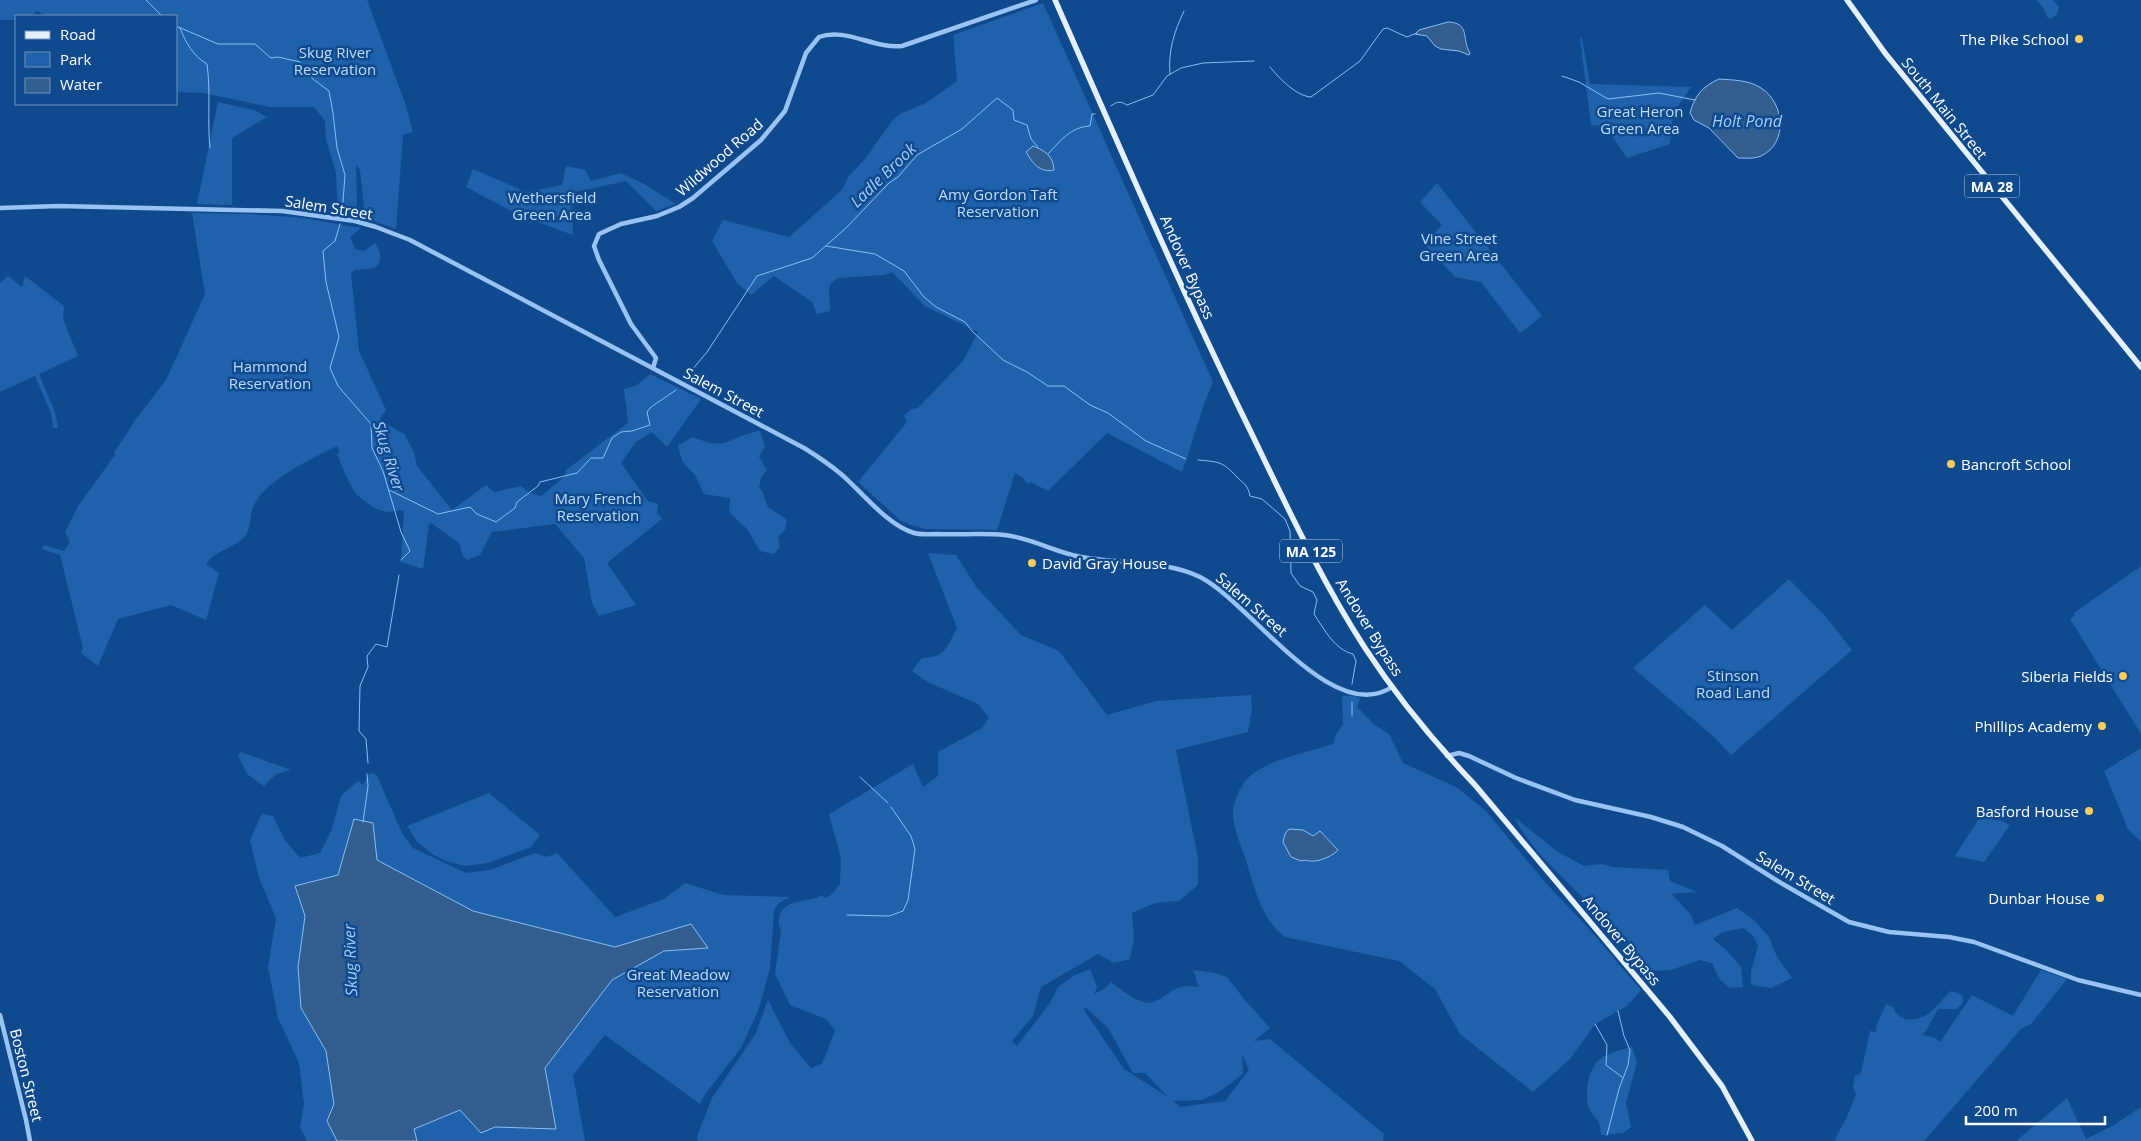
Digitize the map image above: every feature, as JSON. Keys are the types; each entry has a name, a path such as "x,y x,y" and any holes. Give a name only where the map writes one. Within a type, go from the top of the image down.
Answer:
{"main road":[{"name":"Andover Bypass","path":"1054,0 1206,339 1269,470 1319,567 1352,625 1392,686 1447,756 1670,1016 1722,1086 1752,1141"},
{"name":"South Main Street","path":"1847,0 1885,53 2141,368"}],"street":[{"name":"Wildwood Road","path":"653,368 656,358 631,324 599,260 594,246 599,234 616,226 657,216 679,207 693,198 761,140 784,111 806,53 819,36 836,34 882,46 902,46 1036,0"},
{"name":"Salem Street","path":"0,208 58,206 282,211 355,221 389,231 410,240 792,441 826,461 890,519 913,532 1005,535 1079,556 1155,566 1190,573 1220,588 1301,664 1336,687 1366,696 1385,691 1392,686"},
{"name":"Salem Street","path":"1447,756 1459,753 1469,756 1516,778 1575,800 1651,817 1683,827 1722,846 1849,922 1889,932 1949,937 1974,942 2078,980 2141,995"},
{"name":"Boston Street","path":"0,1015 30,1141"}],"green space":[{"name":"Skug River Reservation","path":"0,0 367,0 405,103 413,132 403,135 396,229 374,221 371,216 365,218 360,170 356,165 357,206 342,215 338,211 336,173 326,139 325,121 314,107 270,107 203,93 178,92 178,15 45,15 37,11 32,15 15,15 15,20 0,20"},
{"path":"2037,0 2053,0 2059,7 2057,14 2051,19 2047,17"},
{"name":"Amy Gordon Taft Reservation","path":"1043,3 1213,382 1182,472 1107,433 1048,491 1031,482 1028,484 1015,473 997,530 925,529 901,521 858,482 907,422 904,416 911,409 918,408 963,361 978,332 925,306 892,272 885,275 838,278 831,283 829,288 830,311 817,314 812,302 774,276 751,295 737,283 712,241 723,220 789,237 842,190 849,176 865,159 892,121 900,114 926,103 957,81 953,35"},
{"name":"Great Heron Green Area","path":"1582,38 1590,84 1691,87 1673,113 1670,144 1627,158 1604,124 1599,126 1591,125 1580,39"},
{"path":"218,102 254,110 267,117 232,138 232,205 197,204"},
{"name":"Wethersfield Green Area","path":"566,166 585,170 591,181 621,173 646,185 676,204 656,211 626,181 571,193 573,235 519,215 466,187 473,169 526,192 562,185"},
{"name":"Vine Street Green Area","path":"1437,183 1542,316 1520,333 1481,282 1455,277 1424,244 1442,225 1420,202"},
{"name":"Hammond Reservation","path":"192,213 251,214 303,218 361,228 350,237 355,249 364,251 375,243 380,256 378,265 375,268 355,270 351,273 359,351 386,410 380,418 384,423 404,434 414,452 417,466 452,510 486,485 494,492 521,486 529,493 541,496 565,476 566,470 628,423 624,389 637,385 650,374 701,399 667,447 652,432 636,442 621,463 648,501 658,504 657,513 662,519 607,563 636,605 599,616 592,603 584,558 555,524 492,532 480,555 467,560 463,556 459,543 431,523 429,524 423,569 401,562 404,510 386,512 376,509 355,493 337,454 340,452 337,446 279,478 269,487 254,505 246,535 237,543 215,555 206,564 219,573 206,620 171,605 118,619 98,666 81,653 83,648 60,555 42,549 44,545 64,551 70,542 65,532 78,506 115,455 114,453 136,419 166,380 205,294"},
{"path":"8,276 22,287 25,276 64,306 63,319 78,356 39,374 55,412 58,428 53,428 51,413 35,376 0,392 0,283"},
{"path":"760,431 765,446 759,457 767,470 761,478 759,488 768,507 787,520 785,530 778,537 780,547 774,554 760,551 747,529 729,512 730,498 704,494 695,475 682,461 678,445 693,437 714,444 728,442 749,433"},
{"path":"928,553 956,555 977,588 1021,635 1059,651 1107,715 1156,701 1251,695 1252,708 1248,732 1176,750 1198,858 1198,885 1179,901 1155,903 1132,913 1134,939 1130,959 1114,963 1098,954 1041,987 1033,1016 1012,1041 1017,1046 1050,1003 1058,987 1073,976 1090,969 1097,987 1094,994 1104,989 1111,982 1132,997 1150,1003 1179,987 1199,987 1193,970 1215,973 1227,977 1270,1028 1254,1041 1270,1039 1384,1134 1383,1141 698,1141 697,1136 712,1098 756,1033 768,1000 790,1043 811,1068 822,1064 835,1031 826,1019 790,1005 775,974 781,930 779,918 785,907 823,895 824,898 830,896 840,884 841,858 829,814 913,764 923,787 938,776 938,752 982,728 989,718 978,704 928,682 912,671 922,658 941,654 951,641 957,628","holes":["1085,1007 1108,1028 1133,1073 1145,1073 1168,1097 1124,1069 1084,1010","1242,1054 1249,1070 1225,1101 1181,1107 1173,1101 1202,1100 1219,1092 1243,1074"]},
{"name":"Siberia Fields","path":"2141,566 2141,734 2070,619 2075,615 2074,613"},
{"name":"Stinson Road Land","path":"1789,579 1827,618 1852,650 1731,755 1713,736 1633,668 1705,605 1732,630"},
{"path":"1354,695 1360,699 1357,707 1375,725 1389,734 1403,763 1456,787 1485,810 1544,881 1588,928 1641,990 1627,1006 1595,1024 1570,1059 1533,1092 1460,1034 1435,989 1399,961 1285,937 1277,930 1264,912 1233,819 1236,799 1242,785 1248,778 1265,766 1333,744 1336,734 1343,724 1342,696","holes":["1290,829 1303,830 1313,836 1324,834 1330,841 1330,856 1315,861 1305,859 1301,861 1291,857 1286,848"]},
{"path":"2141,748 2141,842 2128,829 2104,771"},
{"path":"241,752 291,770 276,774 264,786 247,774 238,755"},
{"name":"Great Meadow Reservation","path":"373,773 377,776 402,833 413,848 466,873 490,870 535,853 547,857 557,853 615,917 664,899 685,883 723,895 790,897 779,903 774,910 770,969 758,1011 741,1048 706,1093 700,1104 605,1035 573,1075 585,1141 307,1141 300,1127 304,1104 299,1063 278,1018 268,967 276,918 259,878 250,840 262,814 273,816 285,840 300,858 320,853 332,829 341,796 358,781 363,785 369,774"},
{"path":"489,793 540,835 531,847 488,863 465,866 446,861 432,854 417,842 407,826"},
{"path":"1514,817 1558,852 1584,866 1603,864 1612,867 1668,870 1670,881 1697,892 1672,894 1691,915 1695,925 1737,908 1754,920 1769,937 1777,957 1792,978 1771,988 1751,985 1751,971 1758,946 1754,937 1744,928 1723,932 1713,939 1741,967 1743,987 1730,988 1720,980 1712,963 1700,960 1671,970 1651,971 1641,963 1594,910 1538,852"},
{"path":"1980,817 2002,821 2010,825 1984,862 1955,856"},
{"path":"2041,970 2067,979 2031,1024 2021,1029 1924,1141 1834,1141 1847,1117 1856,1094 1853,1087 1855,1076 1861,1073 1870,1031 1876,1032 1876,1027 1886,1004 1893,1007 1899,1016 1913,1019 1929,1013 1951,991 1962,995 1963,1002 1957,1009 1938,1009 1922,1035 1933,1037 1940,1042 1972,995 2013,1016"},
{"path":"1632,1047 1637,1062 1626,1103 1631,1127 1623,1133 1601,1135 1598,1121 1589,1108 1587,1096 1588,1082 1592,1069 1603,1057"},
{"path":"2067,1098 2086,1139 2114,1125 2141,1107 2141,1141 2016,1141"}],"water":[{"path":"1448,22 1460,25 1463,29 1469,55 1459,51 1441,49 1435,46 1427,36 1415,34 1419,30"},
{"name":"Holt Pond","path":"1719,79 1741,81 1756,85 1769,94 1775,103 1780,122 1779,132 1776,142 1770,150 1761,156 1738,158 1709,128 1694,120 1690,113 1694,101 1700,92"},
{"path":"1033,146 1048,154 1054,170 1041,169 1034,164 1026,152"},
{"path":"354,819 373,823 377,860 473,911 615,947 691,924 708,948 664,951 612,980 545,1068 556,1129 495,1127 481,1133 460,1110 414,1129 417,1141 337,1141 327,1121 334,1104 326,1051 301,1008 298,967 305,916 295,886 338,875"},
{"path":"1289,829 1303,830 1313,836 1320,831 1338,850 1330,856 1317,861 1301,861 1291,857 1283,842 1285,834"}],"waterway":[{"name":"Skug River","path":"146,0 161,15"},
{"path":"1170,74 1172,42 1184,11"},
{"name":"Skug River","path":"178,27 218,44 255,44 271,58 278,57 300,62 313,79 329,91 337,148 345,175 342,215"},
{"path":"180,28 190,49 207,64 210,148"},
{"name":"Ladle Brook","path":"1270,67 1294,90 1311,97 1360,61 1383,29 1387,28 1407,37 1417,33"},
{"name":"Ladle Brook","path":"1111,106 1119,102 1127,105 1153,95 1167,76 1181,68 1203,63 1254,61"},
{"name":"Ladle Brook","path":"1562,76 1579,82 1608,99 1659,93 1695,100"},
{"name":"Ladle Brook","path":"687,376 707,352 757,276 812,258 846,228 889,183 898,177 917,155 962,129 997,98 1013,110 1014,120 1027,125 1031,139 1038,147"},
{"name":"Ladle Brook","path":"1048,154 1062,139 1072,132 1090,126 1092,114 1095,114"},
{"name":"Skug River","path":"340,224 335,241 323,251 326,282 339,337 330,368 338,386 371,424 372,448 383,471 401,532 410,551 401,560"},
{"path":"826,246 875,254 904,271 924,297 936,307 965,322 1003,360 1027,372 1048,386 1064,386 1090,405 1108,413 1146,441 1186,459"},
{"name":"Ladle Brook","path":"389,490 438,514 470,507 477,514 496,522 515,508 517,502 538,486 540,482 577,473 591,458 603,458 612,438 621,432 632,431 650,425 647,412 651,407 676,390"},
{"path":"1198,460 1224,465 1245,485 1250,496 1262,499 1285,519 1290,531 1291,573 1300,586 1313,592 1317,600 1314,614 1330,638 1335,644 1353,654 1356,661 1352,684"},
{"name":"Skug River","path":"368,763 366,739 359,731 360,686 368,667 367,656 376,644 387,647 399,575"},
{"path":"1352,702 1352,716"},
{"name":"Skug River","path":"363,822 368,786 367,774"},
{"path":"860,777 888,803"},
{"path":"847,915 889,916 903,911 908,900 915,849 911,836 891,807"},
{"path":"1607,1135 1619,1089 1628,1065 1630,1050 1624,1036 1618,1011"},
{"path":"1595,1024 1607,1045 1606,1065 1622,1077"}],"place":[{"name":"The Pike School","path":"2079,39"},
{"name":"Bancroft School","path":"1951,464"},
{"name":"David Gray House","path":"1032,563"},
{"name":"Siberia Fields","path":"2123,676"},
{"name":"Phillips Academy","path":"2102,726"},
{"name":"Basford House","path":"2089,811"},
{"name":"Dunbar House","path":"2100,898"}],"park label":[{"name":"Mary French Reservation","path":"598,506"}]}
